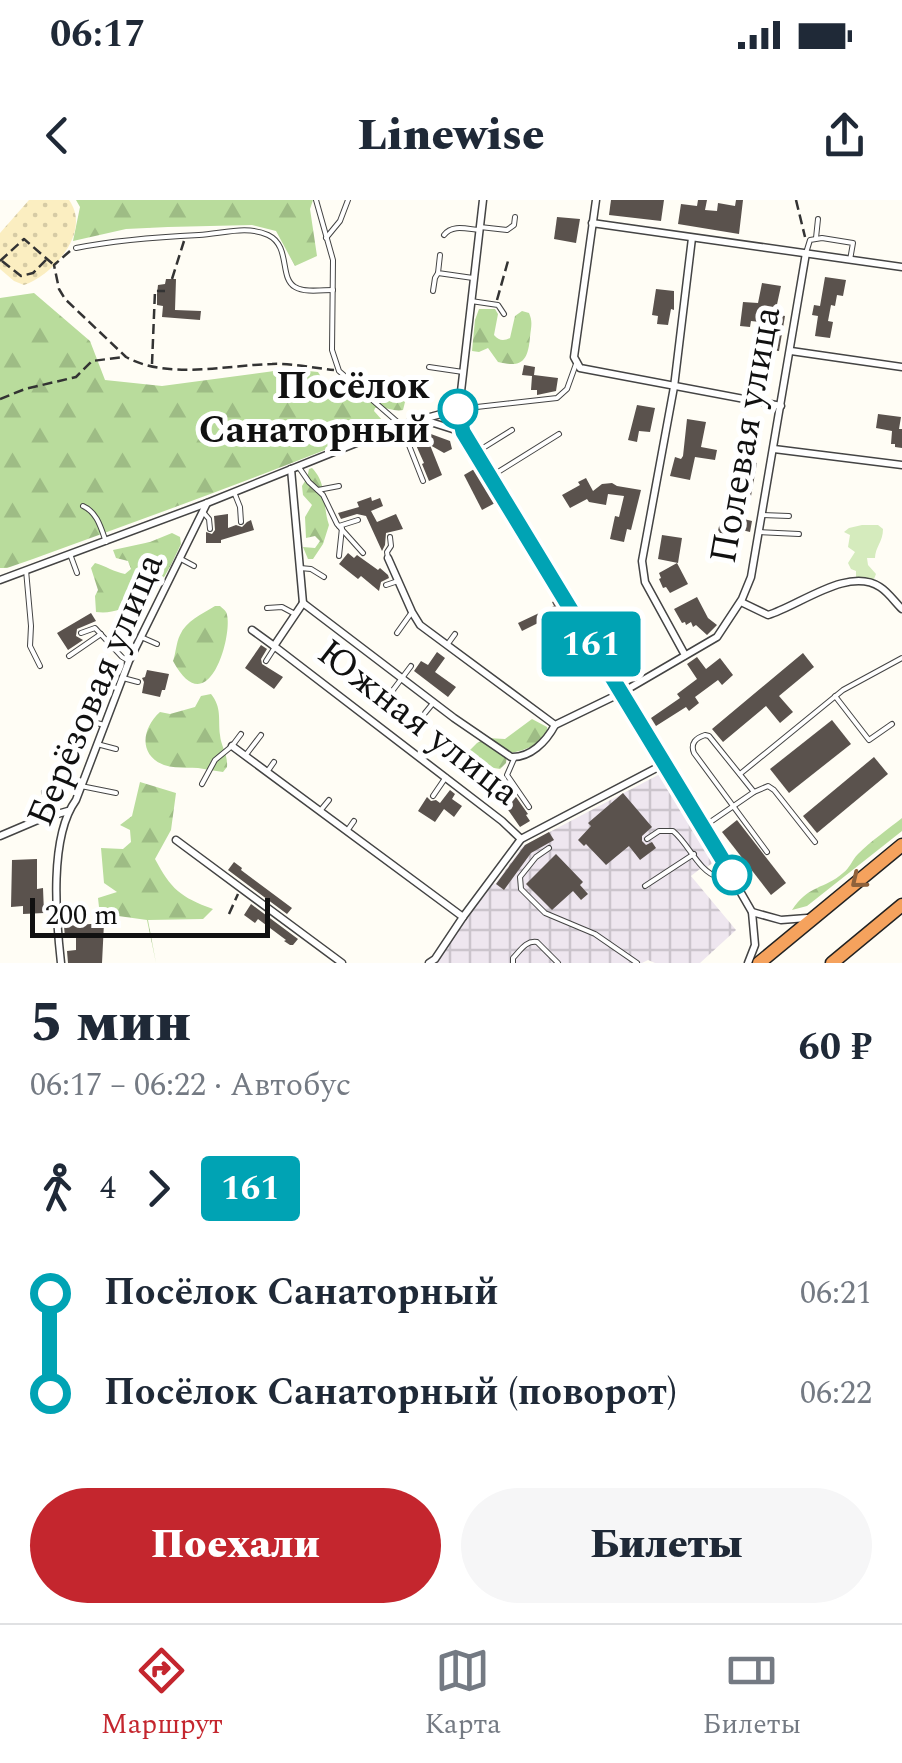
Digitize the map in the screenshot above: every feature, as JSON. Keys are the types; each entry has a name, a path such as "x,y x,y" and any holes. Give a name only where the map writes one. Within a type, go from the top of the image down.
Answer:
{"highway":[{"path":"759,963 902,845"},
{"path":"832,963 902,905"}],"street":[{"path":"483,200 458,409 463,432 752,912 755,944 748,963"},
{"path":"596,200 575,360 580,368 781,406"},
{"path":"592,224 902,267"},
{"path":"294,467 294,525 302,604 480,738 514,758 532,751 548,738 555,725 621,693 685,655 643,573 644,546 674,387 692,238"},
{"name":"Полевая улица","path":"685,655 717,637 752,577 806,253"},
{"path":"791,351 902,367"},
{"path":"0,580 401,426 458,409"},
{"path":"420,419 463,432"},
{"path":"774,448 902,466"},
{"name":"Берёзовая улица","path":"61,963 58,852 68,812 130,661 208,503"},
{"path":"388,558 420,625 555,725"},
{"path":"740,602 768,615 834,585 852,582 878,586 902,609"},
{"name":"Южная улица","path":"302,604 274,646 502,820 521,839"},
{"path":"252,630 274,646"},
{"path":"232,746 463,917"},
{"path":"429,963 521,839 664,764"},
{"path":"0,836 68,812"},
{"path":"176,840 342,963"},
{"path":"752,912 781,920 813,918"}],"lane":[{"path":"316,200 333,260 334,361 401,426 424,480"},
{"path":"326,238 340,222 348,200"},
{"path":"444,235 456,228 506,230 514,226 515,217"},
{"path":"816,238 818,220"},
{"path":"76,248 239,231 266,234 280,246 292,286 333,290"},
{"path":"806,253 808,242 816,238 852,242 850,260"},
{"path":"433,291 440,255"},
{"path":"438,273 473,278"},
{"path":"471,301 498,304 504,314"},
{"path":"458,409 558,398 570,384 575,360"},
{"path":"429,367 463,372"},
{"path":"475,452 512,430"},
{"path":"490,477 559,434"},
{"path":"294,467 318,490 340,527 363,553"},
{"path":"318,490 340,486"},
{"path":"234,492 241,522"},
{"path":"84,506 96,517 106,542"},
{"path":"203,512 210,529"},
{"path":"762,516 788,516"},
{"path":"340,527 358,520"},
{"path":"338,556 340,527"},
{"path":"759,532 799,534"},
{"path":"388,558 390,537"},
{"path":"70,554 77,573"},
{"path":"179,558 194,566"},
{"path":"300,568 324,577"},
{"path":"26,570 30,646 40,666"},
{"path":"386,584 398,581"},
{"path":"267,608 282,607 296,614"},
{"path":"397,633 412,612"},
{"path":"81,633 92,628 130,661"},
{"path":"68,656 102,634"},
{"path":"446,645 454,634"},
{"path":"141,637 157,644"},
{"path":"266,661 274,646"},
{"path":"740,774 835,696 902,658"},
{"path":"394,716 393,690 410,666"},
{"path":"123,678 138,682"},
{"path":"90,688 106,684 118,689"},
{"path":"835,696 869,740 892,724"},
{"path":"425,713 434,702"},
{"path":"85,726 90,722 104,725"},
{"path":"202,784 214,760 241,734"},
{"path":"244,756 261,736"},
{"path":"754,792 710,736 701,736 692,743 694,753 767,852"},
{"path":"96,744 116,750"},
{"path":"514,758 507,775 529,808"},
{"path":"267,772 274,762"},
{"path":"433,796 446,777"},
{"path":"70,780 116,793"},
{"path":"703,827 764,786 774,790 815,842"},
{"path":"44,792 54,814"},
{"path":"320,812 328,800"},
{"path":"347,832 354,822"},
{"path":"647,839 659,831 672,831 706,873 718,878 730,872"},
{"path":"549,848 520,876 520,889 546,914 595,934 636,963"},
{"path":"645,886 694,854"},
{"path":"513,963 513,958 533,941 558,963"}],"path":[{"path":"796,200 808,242"},
{"path":"172,279 186,235"},
{"path":"47,259 22,276 0,261 24,240 47,259 54,265 65,299 136,363 230,369 269,364 340,371"},
{"path":"54,265 76,248"},
{"path":"492,304 499,298 508,260"},
{"path":"152,366 155,291 165,292"},
{"path":"0,399 76,376 92,362 126,357"},
{"path":"229,914 242,888"}],"shaded area":[{"path":"660,774 714,862 691,876 736,930 700,963 435,963 523,846"}],"green space":[{"path":"76,200 313,200 310,209 317,256 295,266 276,231 252,225 126,229 73,241 80,207"},
{"path":"34,293 90,341 105,380 162,386 289,369 318,372 325,383 343,382 360,396 385,390 405,402 403,410 375,408 384,426 165,511 0,568 0,298"},
{"path":"479,309 495,309 498,314 494,335 502,340 510,338 515,316 522,311 529,313 529,345 522,361 498,362 488,348 472,351"},
{"path":"312,468 323,488 329,525 323,544 313,559 308,559 303,547 315,548 320,541 315,536 306,538 305,517 312,505 303,495 302,486"},
{"path":"862,525 883,529 875,558 867,558 876,574 874,579 856,579 856,571 848,563 855,552 848,547 850,535 844,532"},
{"path":"172,533 180,537 181,544 152,592 121,609 96,612 98,590 91,568 95,563 125,574 131,569 128,561 116,558 113,550"},
{"path":"215,606 226,612 227,636 216,668 198,684 186,679 173,661 183,630"},
{"path":"211,694 218,709 226,758 223,772 172,767 156,761 146,741 154,718 160,712 170,714 195,707 201,696"},
{"path":"532,719 547,727 548,732 530,747 507,754 500,769 476,765 469,758 477,743 487,738 505,739"},
{"path":"140,782 176,793 171,830 155,859 178,891 213,909 203,919 148,920 156,963 147,920 104,914 98,898 117,892 104,883 101,848 123,849 131,842 130,830 120,825 132,816"},
{"path":"902,818 902,831 807,906 792,910 804,896 845,871 863,849"}],"sand":[{"path":"29,200 69,200 76,225 73,238 57,262 24,285 0,269 0,233"}],"building":[{"path":"611,200 664,200 661,221 609,215"},
{"path":"698,200 707,200 705,210 717,211 718,203 735,206 736,200 743,200 739,234 678,224 681,204 697,206"},
{"path":"557,217 580,219 576,243 554,239"},
{"path":"825,277 846,280 843,296 837,295 835,306 831,305 830,338 815,336 818,316 812,315 814,305 820,306"},
{"path":"166,279 176,279 175,310 201,311 200,320 162,317 163,306 157,305 157,294 158,285 165,284"},
{"path":"762,283 781,286 776,309 785,316 779,351 768,350 772,326 768,323 751,321 750,327 740,326 743,302 758,303"},
{"path":"656,289 674,291 674,310 671,309 668,325 657,324 658,316 652,315"},
{"path":"524,365 535,367 534,375 558,378 556,391 537,395 537,390 531,390 532,376 522,375"},
{"path":"637,405 655,408 650,432 639,431 637,442 628,440"},
{"path":"878,414 901,417 902,448 891,444 892,431 876,428"},
{"path":"687,419 706,422 701,447 717,450 715,460 695,457 690,480 670,476 675,457 683,456"},
{"path":"420,430 450,441 452,449 444,453 430,445 442,475 429,481 411,434"},
{"path":"735,459 757,463 751,496 734,493 736,482 731,476"},
{"path":"476,468 495,503 482,510 464,475"},
{"path":"586,478 593,491 612,483 641,490 624,542 610,539 624,496 608,494 606,505 587,499 570,508 562,495"},
{"path":"371,497 372,501 380,498 383,506 371,511 377,522 396,514 403,529 386,533 382,551 366,516 357,514 341,519 338,513 359,507 357,502"},
{"path":"228,514 228,528 242,527 251,520 254,530 221,543 206,543 206,532 212,534 215,530 214,516"},
{"path":"727,515 752,521 750,532 742,530 740,538 735,539 717,535 720,522 725,524"},
{"path":"662,535 682,538 678,563 658,559"},
{"path":"348,553 388,575 379,591 339,564"},
{"path":"677,563 688,584 670,593 663,588 659,573"},
{"path":"697,597 708,618 717,625 707,635 691,622 682,623 674,609"},
{"path":"557,600 562,609 557,612 572,640 561,645 552,627 541,630 538,623 522,631 518,623 554,606 552,602"},
{"path":"625,608 634,608 639,617 603,636 597,632 593,618 604,612 607,618"},
{"path":"91,613 96,621 77,629 76,636 83,640 68,650 57,633"},
{"path":"261,645 267,649 262,664 283,677 274,689 245,668"},
{"path":"437,652 445,658 435,672 456,687 448,697 414,671 421,661 428,665"},
{"path":"803,653 814,667 779,696 793,712 780,723 766,706 723,742 712,729"},
{"path":"697,657 706,669 720,658 733,675 722,685 718,680 695,697 699,703 689,711 686,707 656,726 651,718 680,698 677,694 697,679 687,664"},
{"path":"147,670 169,674 160,697 142,693 142,678"},
{"path":"832,720 851,744 789,793 770,769"},
{"path":"874,757 888,774 817,833 803,816"},
{"path":"496,777 509,787 530,821 520,827 503,807 490,782"},
{"path":"450,790 455,794 452,799 462,806 454,817 444,809 435,822 418,811 427,797 440,803"},
{"path":"623,793 652,827 642,841 646,845 652,842 656,848 640,860 629,846 606,865 578,840 591,826 588,823"},
{"path":"737,820 786,883 771,895 722,832"},
{"path":"549,832 554,840 531,853 504,890 496,884 525,845"},
{"path":"556,854 583,882 580,885 588,894 581,900 573,891 552,910 526,884"},
{"path":"37,859 37,889 43,888 44,913 23,914 23,906 11,907 12,860"},
{"path":"234,862 292,908 287,914 228,870"},
{"path":"251,904 298,939 293,945 258,919 255,923 244,915"},
{"path":"104,923 102,963 68,963 67,951 76,950 76,937 65,938 64,926"}],"bus line":[{"name":"161","path":"458,409 463,432 732,875"}],"place":[{"name":"Посёлок Санаторный","path":"458,409"}]}
